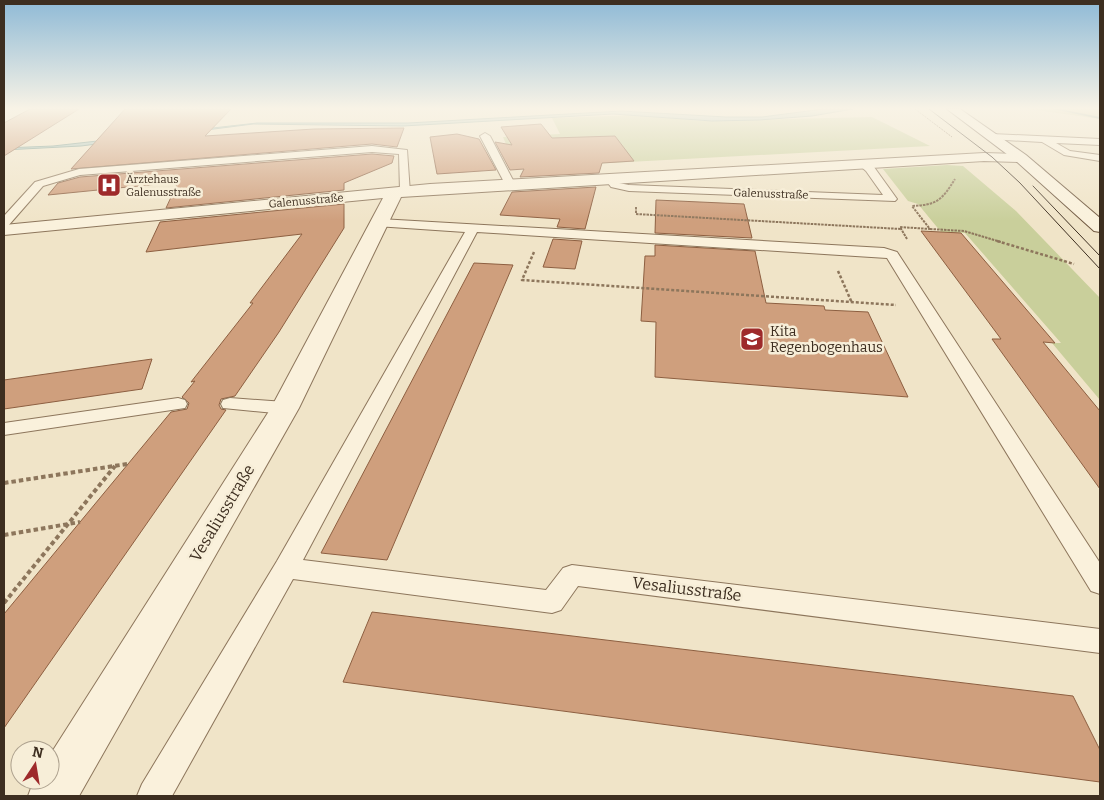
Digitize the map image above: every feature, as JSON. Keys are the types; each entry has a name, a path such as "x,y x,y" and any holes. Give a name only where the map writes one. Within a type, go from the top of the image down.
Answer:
{"street":[{"path":"1006,146 1100,227"},
{"name":"Galenusstraße","path":"4,230 400,192 510,184 984,157 1021,158"},
{"name":"Vesaliusstraße","path":"52,796 285,408 380,223 400,192"}],"lane":[{"path":"490,146 510,184"},
{"path":"1055,146 1067,153 1100,158"},
{"path":"4,223 39,184 79,172 383,148 404,152 400,192"},
{"name":"Galenusstraße","path":"609,178 615,185 629,188 891,199 870,169 863,164"},
{"path":"380,223 884,252 892,255 927,307 1100,584"},
{"path":"154,796 286,568 473,229"},
{"path":"4,429 178,404"},
{"path":"230,404 285,408"},
{"name":"Vesaliusstraße","path":"286,568 552,602 572,575 1100,641"}],"path":[{"path":"930,228 912,206 932,206 940,203 958,173"},
{"path":"636,200 636,214 901,229 900,227 964,230 1074,264"},
{"path":"892,255 915,251 901,229"},
{"path":"535,248 522,280 927,307"},
{"path":"835,264 852,302"},
{"path":"4,483 127,464"},
{"path":"4,603 115,466"},
{"path":"4,536 80,522"}],"green space":[{"path":"507,146 924,146 516,168"},
{"path":"947,165 963,166 1016,211 1100,298 1100,400 1052,343 1061,343 965,233 941,232 918,204 908,201 883,169"}],"water":[{"path":"45,146 75,146 4,150 4,148"}],"building":[{"path":"4,146 19,146 4,156"},
{"path":"91,146 344,146 71,169"},
{"path":"432,146 483,146 496,170 437,174"},
{"path":"497,146 623,146 634,161 602,163 599,173 520,177 524,169 510,170"},
{"path":"372,154 394,156 392,163 344,183 344,190 166,208 178,182 48,195 58,183 80,177"},
{"path":"596,187 585,229 557,227 560,219 500,215 512,192"},
{"path":"656,200 744,204 752,238 655,233"},
{"path":"344,204 344,228 279,332 235,396 221,399 219,405 221,409 226,410 4,728 4,614 171,412 187,409 189,403 182,397 195,381 191,382 253,303 250,303 302,234 146,252 160,222"},
{"path":"921,231 961,233 1055,343 1043,342 1100,411 1100,489 992,339 1001,339"},
{"path":"553,239 582,241 575,269 543,267"},
{"path":"655,245 755,251 766,303 824,306 825,310 868,312 908,397 655,377 656,322 641,321 645,256 655,256"},
{"path":"474,263 513,265 387,560 321,553"},
{"path":"152,359 142,389 4,409 4,380"},
{"path":"372,612 1073,696 1100,750 1100,782 343,682"}],"tram line":[{"path":"978,146 1020,183 1100,269"},
{"path":"1033,186 1100,256"}],"place":[{"name":"Ärztehaus Galenusstraße","path":"109,185"},
{"name":"Kita Regenbogenhaus","path":"752,339"}]}
